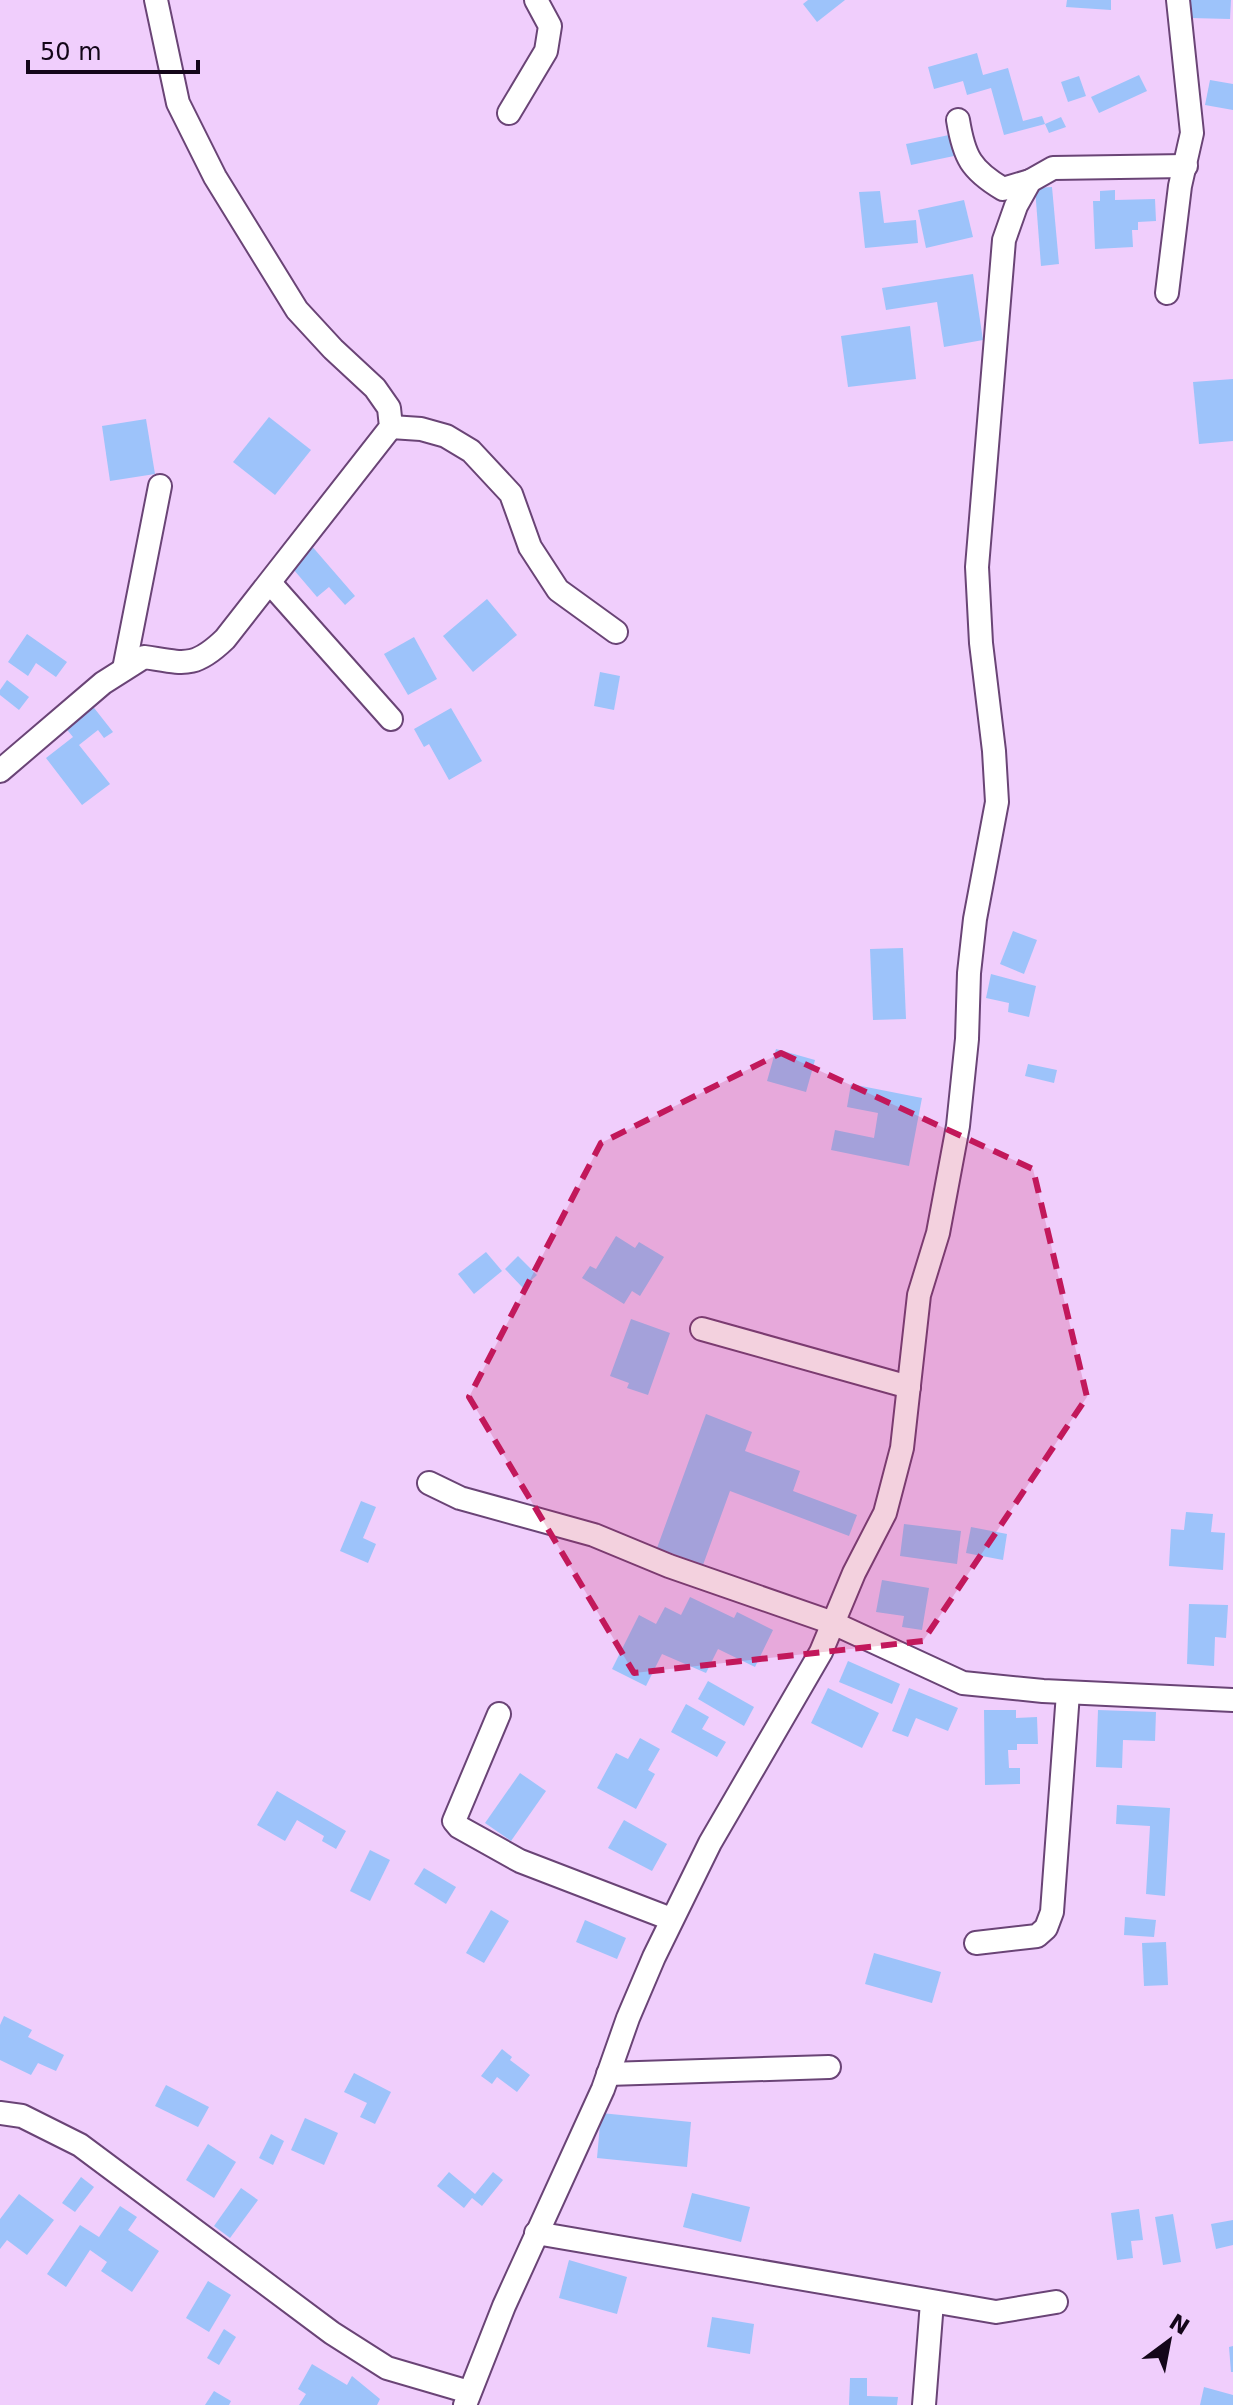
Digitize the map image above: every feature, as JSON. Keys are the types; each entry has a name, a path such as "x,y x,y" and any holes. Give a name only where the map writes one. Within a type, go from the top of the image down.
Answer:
{"street":[{"path":"0,771 103,683 144,657 188,663 208,656 270,583 391,427 389,408 375,388 297,310 215,177 178,103 156,0"},
{"path":"509,113 546,51 550,26 536,0"},
{"path":"1167,293 1180,186 1192,133 1178,0"},
{"path":"958,120 963,148 981,176 1003,189 1030,181 1053,168 1186,166"},
{"path":"0,2113 22,2116 80,2145 332,2333 387,2368 467,2399 536,2233 608,2074 628,2018 671,1919 710,1843 821,1652 854,1573 885,1513 902,1448 917,1305 938,1233 958,1126 975,919 997,802 981,643 977,567 1004,240 1016,206 1030,181"},
{"path":"391,427 421,429 446,436 471,451 511,494 530,547 558,590 616,632"},
{"path":"124,669 160,486"},
{"path":"270,583 391,719"},
{"path":"702,1329 909,1387"},
{"path":"429,1483 460,1498 594,1535 669,1566 833,1623 963,1683 1068,1693 1233,1700"},
{"path":"976,1943 1037,1936 1046,1928 1052,1912 1068,1693"},
{"path":"499,1714 454,1817 459,1827 520,1861 671,1919"},
{"path":"608,2074 829,2067"},
{"path":"536,2233 996,2312 1056,2302"},
{"path":"924,2405 932,2302"}],"highlighted area":[{"path":"781,1053 1033,1169 1087,1397 923,1641 634,1673 469,1397 601,1143"}],"building":[{"path":"808,0 845,0 817,22 803,4"},
{"path":"1067,0 1111,0 1111,10 1066,7"},
{"path":"1190,0 1231,0 1230,19 1190,18"},
{"path":"977,53 983,75 1008,68 1023,121 1042,116 1045,124 1004,135 991,88 967,95 963,81 934,89 928,67"},
{"path":"1139,75 1147,91 1099,113 1091,97"},
{"path":"1079,76 1086,96 1068,102 1061,82"},
{"path":"1210,80 1233,84 1233,110 1205,105"},
{"path":"1061,117 1066,127 1049,133 1045,124"},
{"path":"949,135 954,156 911,165 906,144"},
{"path":"1052,187 1059,264 1041,266 1035,188"},
{"path":"1115,190 1115,200 1155,199 1156,221 1138,222 1138,230 1132,230 1133,247 1095,249 1093,201 1100,201 1100,191"},
{"path":"880,191 884,223 916,220 918,243 865,248 859,192"},
{"path":"964,200 973,237 926,248 918,210"},
{"path":"973,274 983,340 944,347 937,302 886,310 882,288"},
{"path":"910,326 916,379 848,387 841,336"},
{"path":"1233,379 1233,441 1199,444 1193,382"},
{"path":"269,417 311,450 275,495 233,462"},
{"path":"146,419 155,474 110,481 102,426"},
{"path":"310,544 355,596 345,605 329,587 317,597 288,563"},
{"path":"487,599 517,635 473,672 443,636"},
{"path":"27,634 67,662 56,677 36,663 28,676 8,662"},
{"path":"414,637 437,679 408,695 384,654"},
{"path":"600,672 620,676 614,710 594,706"},
{"path":"7,680 29,697 19,710 0,695"},
{"path":"91,704 113,732 104,738 98,730 79,745 110,784 82,805 46,758 73,737 64,726"},
{"path":"451,708 482,761 449,780 429,744 424,747 414,729"},
{"path":"1013,931 1037,940 1024,974 1000,964"},
{"path":"903,948 906,1019 873,1020 870,949"},
{"path":"991,974 1036,986 1029,1017 1008,1012 1009,1003 986,998"},
{"path":"776,1049 815,1060 806,1092 767,1081"},
{"path":"1028,1064 1057,1070 1054,1083 1025,1076"},
{"path":"851,1084 922,1098 909,1166 831,1150 835,1130 874,1138 878,1113 847,1107"},
{"path":"616,1236 635,1248 639,1242 664,1257 640,1296 632,1291 624,1304 582,1278 590,1266 596,1269"},
{"path":"486,1252 502,1271 474,1294 458,1274"},
{"path":"518,1256 537,1275 523,1288 505,1269"},
{"path":"631,1319 670,1333 648,1395 627,1388 629,1383 610,1376"},
{"path":"706,1414 752,1432 745,1451 800,1471 793,1491 857,1515 849,1536 730,1491 703,1565 657,1548"},
{"path":"361,1501 376,1507 363,1538 376,1544 368,1563 340,1551"},
{"path":"1186,1512 1213,1514 1211,1532 1225,1533 1223,1570 1169,1566 1171,1529 1184,1530"},
{"path":"904,1524 961,1531 957,1564 900,1556"},
{"path":"971,1527 1007,1534 1003,1560 966,1553"},
{"path":"882,1580 929,1588 922,1630 902,1627 904,1616 876,1612"},
{"path":"690,1597 734,1618 737,1612 773,1630 755,1667 718,1649 706,1673 662,1654 646,1686 612,1669 639,1615 656,1624 665,1607 681,1615"},
{"path":"1189,1604 1228,1605 1226,1638 1215,1637 1214,1666 1187,1664"},
{"path":"848,1661 900,1684 892,1704 839,1682"},
{"path":"708,1681 754,1707 744,1726 698,1699"},
{"path":"828,1688 879,1713 862,1748 811,1723"},
{"path":"909,1688 958,1708 948,1731 916,1718 908,1737 892,1731"},
{"path":"686,1704 709,1717 702,1729 726,1742 717,1757 671,1732"},
{"path":"984,1710 1016,1710 1016,1718 1037,1717 1038,1744 1017,1744 1017,1750 1008,1750 1009,1768 1020,1768 1020,1784 985,1785"},
{"path":"1098,1710 1156,1712 1155,1741 1123,1740 1122,1768 1096,1767"},
{"path":"640,1738 660,1749 648,1770 655,1774 636,1809 597,1788 616,1753 628,1759"},
{"path":"520,1773 546,1791 511,1841 485,1823"},
{"path":"277,1791 346,1831 336,1849 322,1841 324,1836 297,1820 285,1841 257,1825"},
{"path":"1117,1805 1170,1808 1165,1896 1146,1894 1150,1826 1116,1824"},
{"path":"624,1820 667,1844 652,1871 608,1848"},
{"path":"370,1850 390,1860 370,1901 350,1891"},
{"path":"424,1868 456,1887 446,1904 414,1884"},
{"path":"491,1910 509,1921 484,1963 466,1953"},
{"path":"1125,1917 1156,1920 1154,1937 1124,1935"},
{"path":"585,1920 626,1938 617,1959 576,1942"},
{"path":"1166,1942 1168,1985 1144,1986 1142,1943"},
{"path":"874,1953 941,1972 932,2003 865,1984"},
{"path":"4,2016 32,2030 28,2037 64,2055 56,2071 38,2063 31,2075 0,2060 0,2025"},
{"path":"502,2049 512,2057 510,2060 530,2075 517,2092 497,2077 492,2084 481,2076"},
{"path":"354,2073 391,2092 375,2124 360,2117 367,2103 344,2092"},
{"path":"166,2085 209,2107 198,2127 155,2106"},
{"path":"601,2113 691,2122 687,2167 597,2158"},
{"path":"305,2118 338,2133 324,2165 291,2150"},
{"path":"271,2134 284,2141 273,2165 259,2158"},
{"path":"208,2144 236,2162 214,2198 186,2180"},
{"path":"449,2172 475,2194 493,2172 503,2180 482,2206 472,2198 464,2208 437,2186"},
{"path":"81,2177 94,2187 75,2212 62,2203"},
{"path":"241,2188 258,2200 230,2238 214,2226"},
{"path":"692,2193 750,2207 741,2242 683,2227"},
{"path":"19,2194 54,2220 27,2255 7,2240 0,2249 0,2219"},
{"path":"120,2206 137,2217 128,2230 159,2251 132,2292 101,2271 107,2262 90,2250 66,2287 47,2274 80,2225 99,2237"},
{"path":"1139,2209 1143,2240 1131,2241 1133,2258 1117,2260 1111,2213"},
{"path":"1173,2214 1181,2262 1163,2265 1155,2217"},
{"path":"1233,2220 1233,2245 1216,2249 1211,2224"},
{"path":"569,2260 627,2277 617,2314 559,2298"},
{"path":"208,2281 231,2295 209,2332 186,2318"},
{"path":"712,2317 754,2324 750,2354 707,2347"},
{"path":"224,2329 236,2337 219,2365 207,2358"},
{"path":"1233,2346 1233,2372 1231,2372 1229,2347"},
{"path":"312,2364 347,2385 352,2376 380,2399 377,2405 299,2405 306,2394 298,2389"},
{"path":"850,2378 867,2378 867,2396 898,2397 897,2405 849,2405"},
{"path":"1204,2387 1233,2395 1233,2405 1200,2405"},
{"path":"214,2391 231,2401 229,2405 205,2405"}]}
